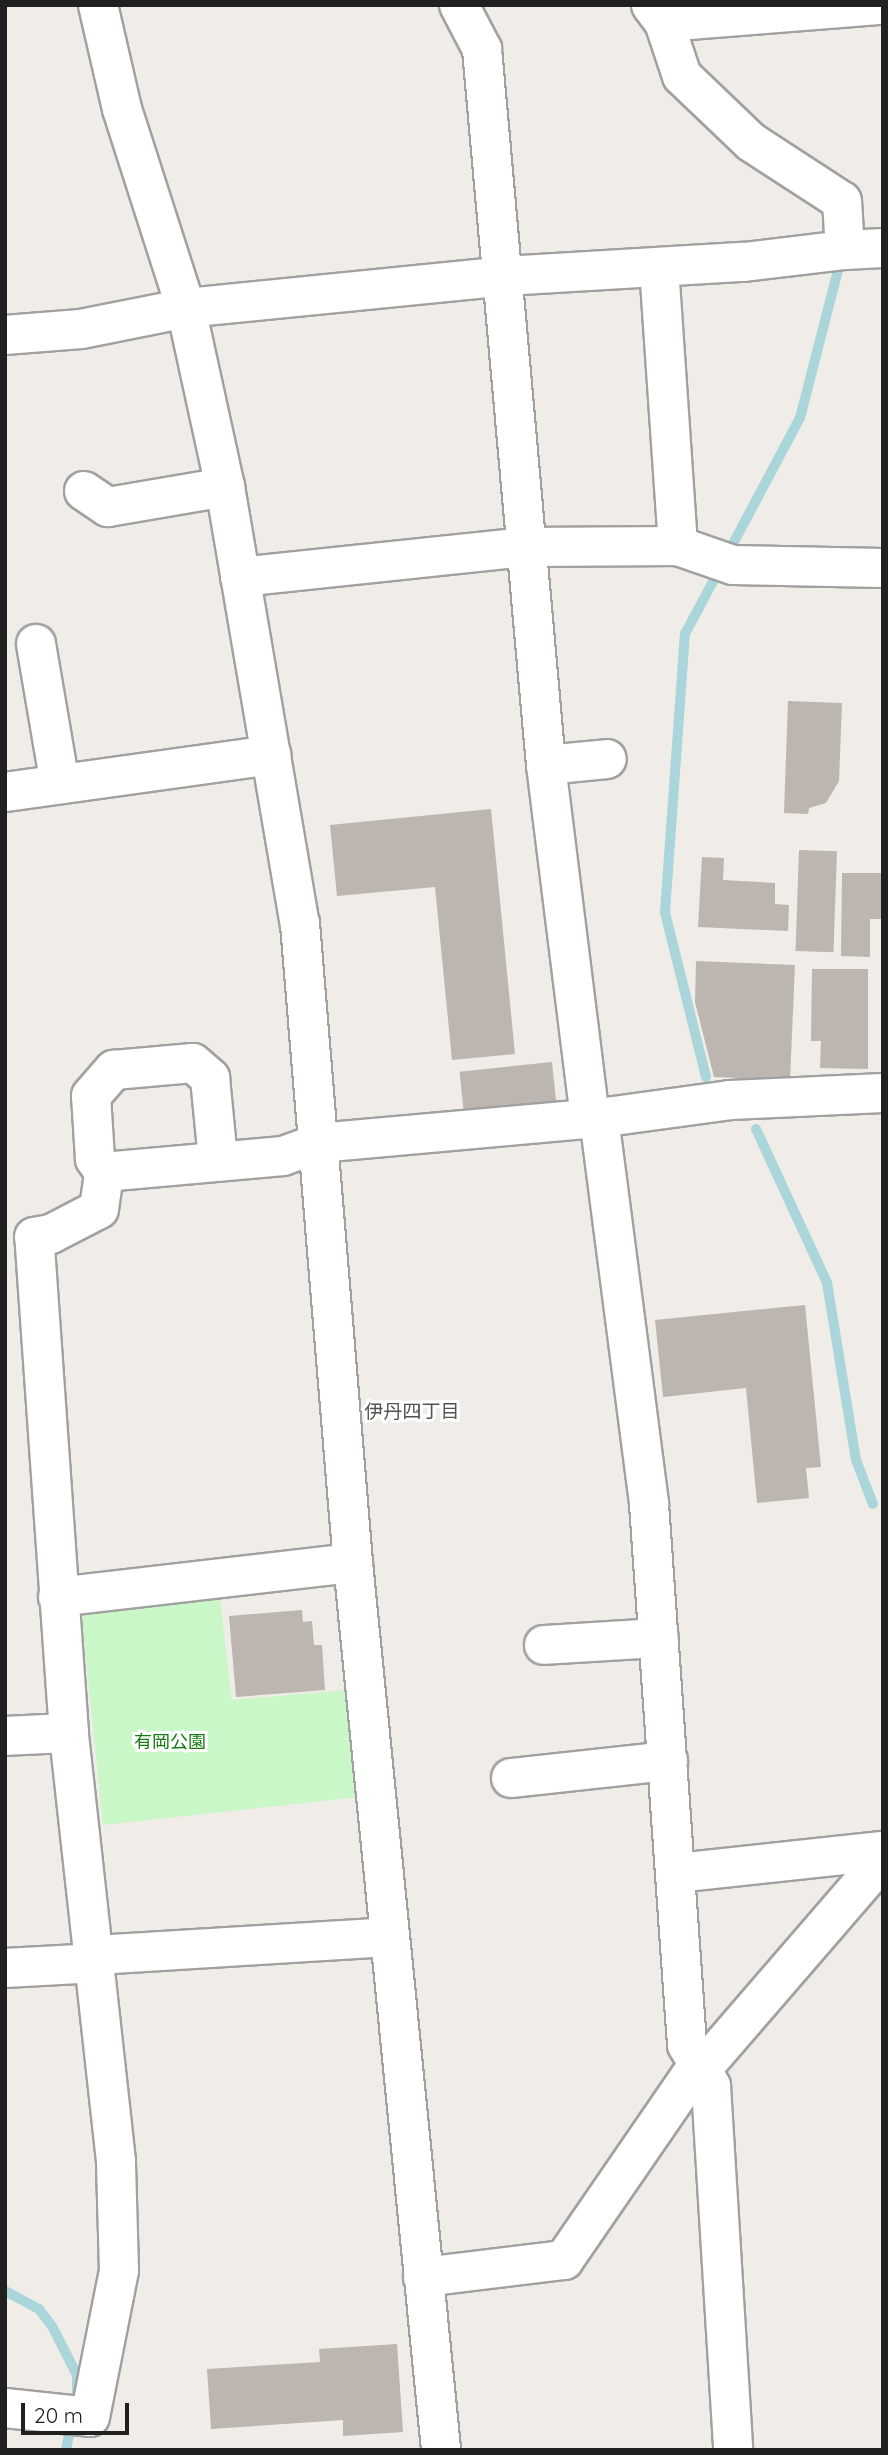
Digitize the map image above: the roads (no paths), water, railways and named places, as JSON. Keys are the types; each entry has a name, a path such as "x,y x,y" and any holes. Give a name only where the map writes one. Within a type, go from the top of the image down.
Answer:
{"street":[{"path":"98,5 122,109 186,308 225,487 300,924 353,1563 441,2450"},
{"path":"459,5 482,49 505,276 546,765 649,1504 687,2045 711,2086 733,2450"},
{"path":"845,250 842,201 751,142 682,76 657,13 878,5"},
{"path":"5,335 82,329 186,308 505,276 659,267 883,248"},
{"path":"659,267 678,546"},
{"path":"84,491 108,507 225,487"},
{"path":"240,577 526,547 678,546 733,565 883,568"},
{"path":"36,645 60,784"},
{"path":"5,792 271,755"},
{"path":"546,765 607,759"},
{"path":"8,2420 90,2417 119,2271 116,2161 97,1959 69,1733 58,1597 20,1235 51,1234 99,1209 104,1172 95,1159 91,1096 114,1070 192,1063 210,1078 218,1159"},
{"path":"104,1172 218,1159 283,1156 318,1143 594,1118 730,1100 883,1093"},
{"path":"58,1597 353,1563"},
{"path":"544,1646 659,1638"},
{"path":"5,1736 69,1733"},
{"path":"511,1778 668,1761"},
{"path":"676,1873 883,1851"},
{"path":"423,2277 565,2260 690,2078 701,2070 883,1858"},
{"path":"5,1968 388,1937"}],"waterway":[{"path":"706,1077 665,912 685,634 800,418 839,266"},
{"path":"756,1129 827,1283 856,1460 873,1504"},
{"path":"5,2291 39,2309 52,2326 77,2375 77,2393"},
{"path":"66,2450 70,2429"}],"district":[{"name":"伊丹四丁目","path":"412,1412"}],"park label":[{"name":"有岡公園","path":"170,1742"}]}
